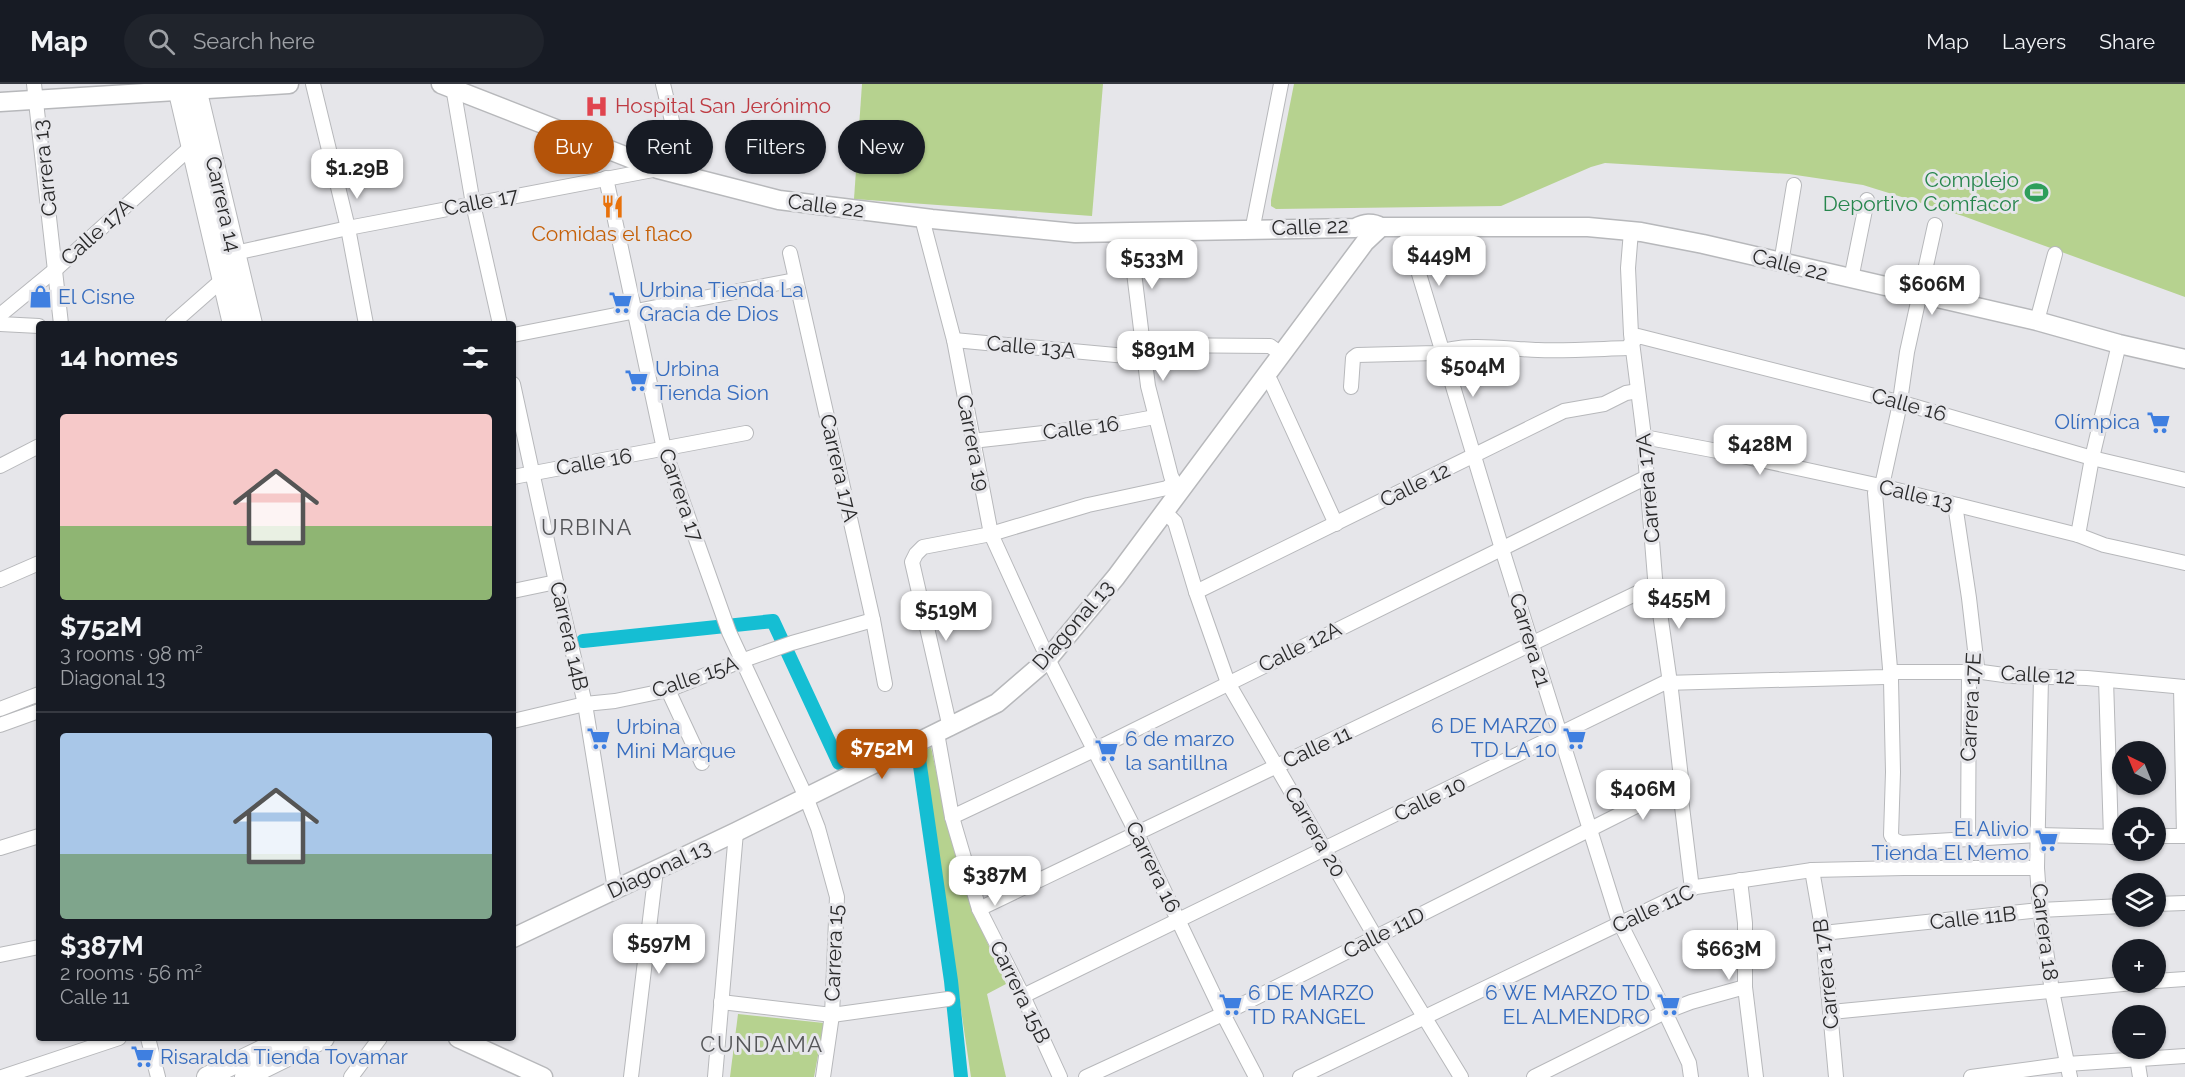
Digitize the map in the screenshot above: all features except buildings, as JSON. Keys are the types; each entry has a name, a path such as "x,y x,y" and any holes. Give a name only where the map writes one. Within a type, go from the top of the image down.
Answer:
{"main road":[{"name":"Carrera 14","path":"187,88 191,147 232,321"},
{"name":"Carrera 14","path":"187,88 235,253 251,321"},
{"path":"207,1077 281,1041"},
{"path":"244,1077 318,1041"}],"street":[{"path":"0,102 36,92 288,84"},
{"path":"313,84 348,228 365,321"},
{"path":"663,84 686,178"},
{"path":"1254,229 1281,84"},
{"path":"447,86 499,321"},
{"name":"Calle 22","path":"447,86 626,156"},
{"name":"Carrera 13","path":"36,92 61,321"},
{"name":"Calle 17A","path":"0,315 56,269 191,147"},
{"name":"Calle 17","path":"235,253 348,228 629,174"},
{"name":"Calle 22","path":"674,174 779,200 1075,234 1254,229 1360,235"},
{"name":"Carrera 17","path":"606,178 664,449 729,632 806,797"},
{"path":"1781,262 1794,185"},
{"path":"1851,279 1867,200"},
{"name":"Carrera 19","path":"925,218 924,225 954,340 991,534 1048,659"},
{"path":"1935,225 1907,352 1900,402 1883,481 1875,493 1891,675 1893,772 1891,835 1894,840 1901,843 2038,835 2112,837"},
{"name":"Carrera 21","path":"1407,226 1407,234 1502,549 1620,924 1689,1063 1691,1077"},
{"name":"Calle 22","path":"1381,227 1578,227 1632,231 1703,244 2037,321 2119,344 2185,359"},
{"name":"Diagonal 13","path":"516,937 736,832 997,703 1048,659 1116,577 1165,512 1178,485 1265,377 1360,235 1381,227"},
{"name":"Carrera 17A","path":"1632,231 1628,268 1628,302 1644,437 1656,584 1670,683 1692,889"},
{"path":"944,730 912,562 916,554 923,547 991,534 1088,505 1178,485 1155,417 1148,386 1129,232"},
{"name":"Carrera 17A","path":"790,252 873,620 885,684"},
{"path":"2037,321 2055,254"},
{"path":"175,321 222,280"},
{"path":"516,334 795,280"},
{"path":"0,324 36,326"},
{"name":"Calle 16","path":"1633,342 1638,336 1900,402 2092,458 2185,480"},
{"name":"Calle 13A","path":"954,340 1137,357 1149,345 1270,346 1281,354"},
{"path":"1351,387 1353,358 1357,355 1436,353 1448,349 1627,348 1633,342"},
{"path":"2078,536 2092,458 2119,344"},
{"path":"1265,377 1271,382 1336,524"},
{"name":"Calle 12","path":"1196,592 1564,411 1604,404 1626,393 1638,391"},
{"name":"Carrera 14B","path":"516,397 585,704 615,889"},
{"name":"Calle 16","path":"972,441 1106,426 1155,417"},
{"name":"Calle 16","path":"516,476 746,433"},
{"name":"Calle 13","path":"1644,437 1733,454 1957,505 2185,563"},
{"path":"0,466 36,448"},
{"name":"Calle 12A","path":"952,817 1094,750 1647,477"},
{"name":"Carrera 17E","path":"1957,505 1977,667 1969,677 1968,838"},
{"name":"Carrera 20","path":"1165,512 1175,522 1196,592 1228,683 1376,938 1461,1077"},
{"path":"0,580 36,564"},
{"path":"516,590 556,582"},
{"name":"Calle 11","path":"979,909 1656,584"},
{"name":"Calle 15A","path":"516,720 585,704 615,701 668,690 792,643 873,620"},
{"name":"Carrera 16","path":"1048,659 1256,1077"},
{"name":"Calle 12","path":"1891,675 1897,672 1973,672 2183,687"},
{"name":"Calle 10","path":"1023,996 1670,683 1891,675"},
{"name":"Carrera 18","path":"2041,676 2037,868 2040,910 2052,991 2068,1071"},
{"path":"2106,680 2115,807"},
{"path":"2166,836 2184,836 2183,687"},
{"path":"668,690 702,763"},
{"path":"0,709 36,695"},
{"path":"0,725 36,712"},
{"name":"Carrera 15B","path":"944,730 952,817 979,909 1023,996 1060,1077"},
{"name":"Calle 11D","path":"1086,1077 1223,1014 1680,784"},
{"name":"Carrera 15","path":"806,797 818,828 837,897 832,1015 823,1077"},
{"path":"715,1077 736,832"},
{"path":"0,848 36,837"},
{"name":"Calle 11C","path":"1300,1077 1423,1016 1692,889 1812,870 2037,868"},
{"path":"631,1077 656,870"},
{"name":"Carrera 17B","path":"1812,870 1823,933 1836,1077"},
{"path":"1740,880 1745,923 1745,987 1756,1077"},
{"path":"2166,904 2185,903"},
{"name":"Calle 11B","path":"1823,933 2040,910 2112,906"},
{"path":"0,955 36,948"},
{"path":"2166,980 2185,979"},
{"path":"1831,1012 2112,985"},
{"path":"1534,1077 1665,1012 1745,987"},
{"path":"721,1002 832,1015 948,999"},
{"path":"2,1077 110,1041"},
{"path":"149,1041 158,1077"},
{"path":"351,1077 378,1041"},
{"path":"465,1041 543,1077"},
{"path":"2166,1057 2185,1056"},
{"path":"1971,1077 2068,1071 2132,1059"},
{"path":"2137,1059 2140,1077"}],"green space":[{"path":"862,84 1103,84 1092,216 854,199 856,174 925,174 925,120 859,120"},
{"name":"Complejo Deportivo Comfacor","path":"1294,84 2185,84 2185,297 1963,216 1863,185 1789,174 1605,163 1501,206 1276,209 1271,206 1271,200"},
{"path":"931,747 946,818 974,913 1006,984 987,994 1006,1077 971,1077 923,752"},
{"path":"738,1014 824,1023 814,1077 730,1077"}],"waterway":[{"path":"583,641 773,621 839,763"},
{"path":"918,752 951,981 961,1077"}],"place":[{"name":"Hospital San Jerónimo","path":"597,106"},
{"name":"Complejo Deportivo Comfacor","path":"2037,192"},
{"name":"Comidas el flaco","path":"612,206"},
{"name":"El Cisne","path":"40,297"},
{"name":"Urbina Tienda La Gracia de Dios","path":"621,302"},
{"name":"Urbina Tienda Sion","path":"637,381"},
{"name":"Olímpica","path":"2158,422"},
{"name":"6 DE MARZO TD LA 10","path":"1575,738"},
{"name":"Urbina Mini Marque","path":"598,739"},
{"name":"6 de marzo la santillna","path":"1107,751"},
{"name":"El Alivio Tienda El Memo","path":"2047,841"},
{"name":"6 DE MARZO TD RANGEL","path":"1230,1005"},
{"name":"6 WE MARZO TD EL ALMENDRO","path":"1668,1005"},
{"name":"Risaralda Tienda Tovamar","path":"142,1057"}],"district":[{"name":"URBINA","path":"587,527"},
{"name":"CUNDAMA","path":"762,1044"}]}
